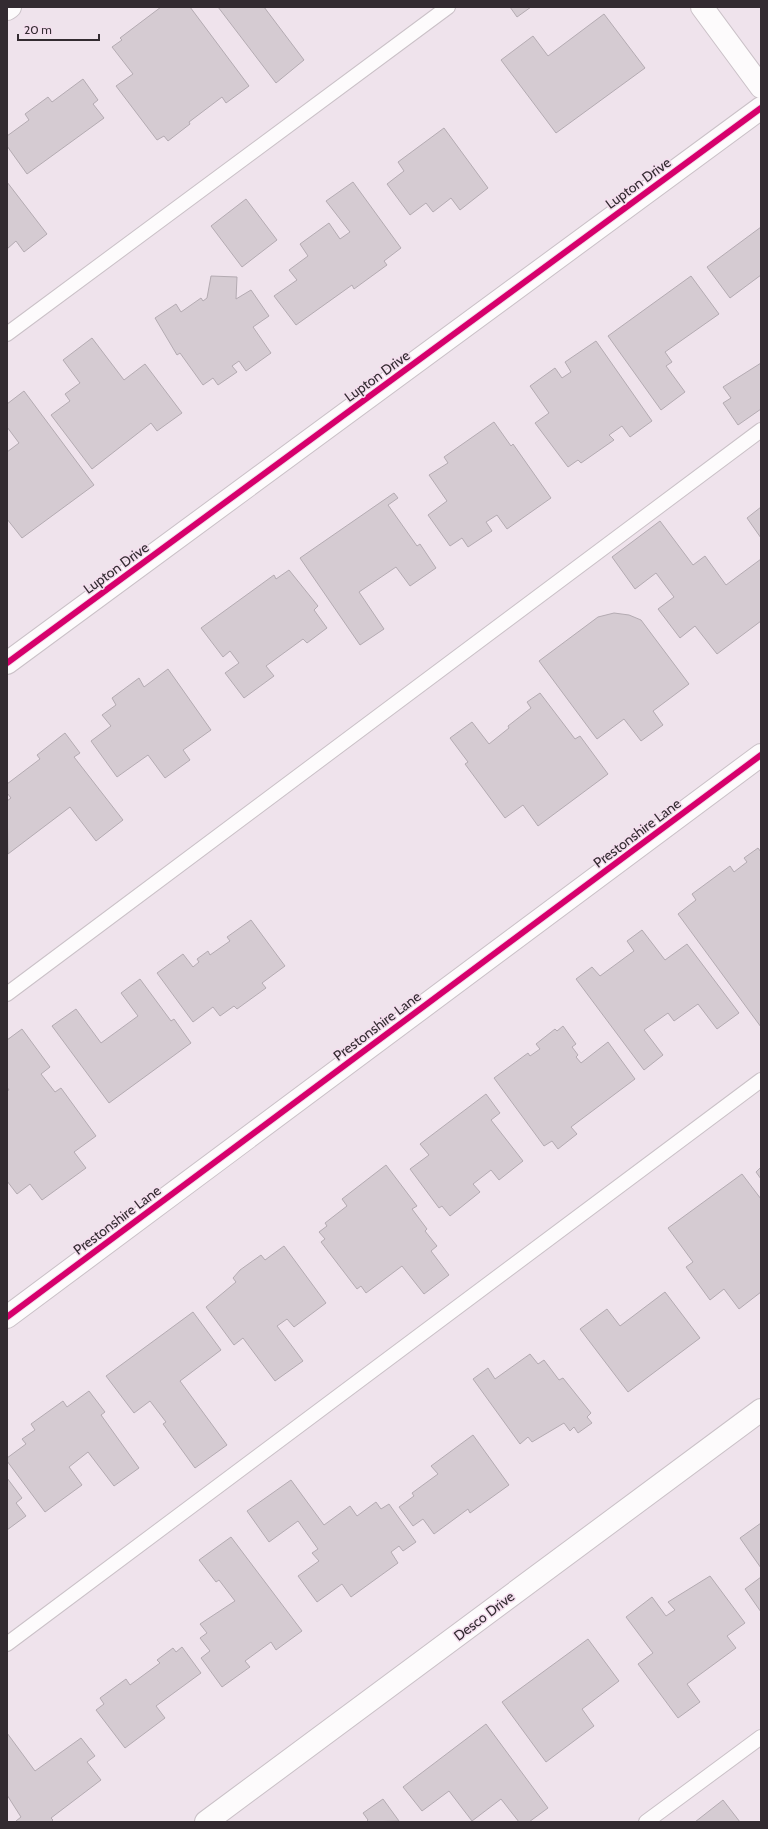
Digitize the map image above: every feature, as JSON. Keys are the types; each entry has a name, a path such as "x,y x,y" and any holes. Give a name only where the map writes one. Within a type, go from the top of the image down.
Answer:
{"street":[{"path":"702,7 761,87"},
{"name":"Lupton Drive","path":"7,663 761,108"},
{"name":"Prestonshire Lane","path":"7,1317 761,755"},
{"name":"Desco Drive","path":"206,1822 761,1410"}],"lane":[{"path":"7,334 448,7"},
{"path":"7,994 761,430"},
{"path":"7,1644 761,1080"},
{"path":"646,1822 761,1737"}],"building":[{"path":"161,7 190,7 249,86 226,103 222,97 189,122 190,124 168,141 164,136 157,140 116,86 133,74 112,47 122,40 120,38"},
{"path":"218,7 264,7 304,60 276,83"},
{"path":"510,7 531,7 517,17"},
{"path":"604,14 645,68 556,133 501,60 533,36 548,56"},
{"path":"83,79 98,100 93,104 104,118 27,174 7,146 7,136 29,120 25,114 48,97 52,102"},
{"path":"444,128 488,188 460,210 451,198 433,212 426,203 410,215 387,184 404,171 398,162"},
{"path":"7,182 47,234 24,252 16,241 7,249"},
{"path":"353,182 401,248 384,261 387,265 354,289 352,285 296,325 274,296 297,280 289,270 308,256 300,244 329,223 340,239 350,232 326,201"},
{"path":"246,199 277,240 242,267 211,226"},
{"path":"761,227 761,275 730,298 707,267"},
{"path":"211,276 237,277 236,299 251,290 269,316 253,327 271,353 246,371 239,361 232,366 237,372 218,385 213,378 203,385 180,353 177,355 155,318 176,304 181,312 201,298 203,301 207,298"},
{"path":"691,276 719,314 665,352 672,362 666,366 685,392 661,410 608,336"},
{"path":"92,338 124,380 145,364 182,413 157,431 151,423 92,469 51,415 70,401 65,394 80,383 63,360"},
{"path":"596,341 652,421 630,437 622,426 609,435 614,440 581,463 578,460 568,467 535,423 549,413 530,386 555,368 562,378 571,372 565,362"},
{"path":"761,363 761,409 738,425 723,403 731,398 723,387"},
{"path":"24,391 94,485 22,538 7,519 7,452 19,443 7,427 7,404"},
{"path":"494,422 511,446 513,444 551,498 507,529 497,515 486,522 492,531 468,547 462,538 450,546 428,515 447,501 429,475 448,463 444,457"},
{"path":"394,493 398,498 388,505 417,546 420,544 436,568 410,586 396,567 359,592 384,629 360,645 300,558"},
{"path":"761,507 761,538 747,518"},
{"path":"660,521 693,565 705,556 726,585 761,559 761,621 717,654 695,626 680,638 658,609 674,597 656,573 635,589 612,557"},
{"path":"289,570 318,606 314,610 327,628 307,643 303,639 266,666 274,676 244,698 225,673 239,663 230,651 223,657 201,628 274,575 276,579"},
{"path":"614,613 629,615 641,620 689,684 653,711 663,725 641,741 624,719 597,739 539,661 598,617"},
{"path":"168,669 211,730 183,750 190,760 165,778 148,755 117,777 91,741 111,726 102,715 116,705 112,698 139,678 144,687"},
{"path":"540,693 575,739 580,736 608,774 538,826 523,805 505,818 465,764 468,762 450,738 472,722 489,744 509,728 508,726 531,708 527,702"},
{"path":"65,733 80,753 74,757 123,820 96,841 70,807 8,854 7,801 11,798 7,793 7,784 40,759 37,755"},
{"path":"758,848 761,852 761,1027 678,914 696,900 692,894 730,866 734,872 747,862 744,858"},
{"path":"251,920 285,966 262,983 266,988 237,1009 234,1006 220,1016 213,1007 193,1022 157,973 183,954 193,967 199,962 197,959 208,951 210,955 230,941 227,937"},
{"path":"642,930 665,960 687,944 739,1013 717,1029 698,1004 674,1021 668,1013 644,1030 663,1055 644,1070 576,979 592,967 600,976 634,951 627,941"},
{"path":"140,979 171,1021 174,1019 191,1043 109,1103 52,1026 76,1009 101,1043 138,1016 121,993"},
{"path":"563,1026 576,1044 572,1047 578,1055 576,1057 581,1063 608,1042 635,1079 571,1127 577,1134 558,1149 552,1141 544,1146 494,1078 528,1053 530,1056 540,1049 536,1044 555,1029 557,1031"},
{"path":"22,1029 50,1067 41,1074 55,1092 61,1088 96,1136 74,1152 86,1168 42,1200 30,1184 17,1194 7,1181 7,1091 9,1090 7,1087 7,1040"},
{"path":"486,1094 500,1113 491,1120 523,1161 499,1180 491,1170 473,1184 480,1192 450,1216 442,1206 439,1208 410,1169 429,1155 420,1144"},
{"path":"386,1165 417,1206 412,1209 427,1229 425,1231 437,1246 431,1251 449,1275 424,1294 402,1266 366,1293 361,1286 357,1289 321,1242 325,1239 319,1232 327,1226 325,1223 347,1206 342,1199"},
{"path":"761,1167 761,1179 756,1172"},
{"path":"742,1174 761,1199 761,1292 739,1309 724,1289 710,1300 686,1267 693,1262 668,1228"},
{"path":"284,1246 326,1303 294,1327 287,1319 277,1326 303,1361 275,1381 243,1338 234,1345 206,1307 236,1282 233,1278 240,1270 261,1255 265,1260"},
{"path":"665,1292 700,1338 628,1392 580,1329 607,1309 620,1326"},
{"path":"193,1312 221,1350 180,1381 227,1445 195,1468 163,1424 166,1422 150,1401 134,1413 106,1376"},
{"path":"530,1354 538,1364 544,1360 559,1380 563,1378 591,1413 587,1417 592,1423 578,1433 574,1427 570,1431 564,1423 532,1442 528,1437 520,1444 473,1379 488,1368 495,1379"},
{"path":"89,1391 105,1412 101,1415 139,1468 114,1486 88,1452 69,1467 82,1485 45,1512 7,1461 7,1458 26,1444 22,1439 35,1430 31,1424 63,1401 67,1407"},
{"path":"473,1435 509,1485 470,1513 468,1509 434,1534 423,1519 413,1526 399,1507 414,1496 412,1493 438,1474 431,1466"},
{"path":"7,1478 22,1498 16,1503 26,1516 7,1530"},
{"path":"291,1480 324,1525 350,1506 357,1516 376,1502 381,1509 389,1504 416,1542 403,1551 399,1546 391,1552 398,1563 351,1597 342,1584 317,1602 298,1576 319,1561 312,1553 318,1549 298,1521 269,1542 247,1511"},
{"path":"761,1523 761,1568 740,1538"},
{"path":"231,1537 302,1631 276,1650 271,1642 245,1661 250,1667 222,1687 201,1658 210,1651 200,1638 207,1633 200,1624 235,1601 219,1580 216,1582 199,1560"},
{"path":"710,1576 745,1623 727,1636 736,1648 687,1684 700,1702 678,1718 638,1664 653,1653 626,1617 652,1597 666,1616 675,1610 668,1602"},
{"path":"761,1577 761,1612 745,1589"},
{"path":"588,1639 619,1681 582,1709 594,1726 546,1762 502,1702"},
{"path":"182,1647 201,1673 156,1706 165,1718 125,1748 96,1710 104,1704 100,1698 126,1679 130,1685 160,1663 157,1660 173,1648 176,1652"},
{"path":"486,1724 548,1808 529,1822 519,1822 501,1799 472,1821 449,1791 422,1811 403,1787"},
{"path":"7,1733 35,1771 81,1738 95,1756 87,1762 101,1780 51,1818 53,1820 51,1822 17,1822 16,1821 21,1817 7,1795"},
{"path":"383,1799 399,1821 366,1822 368,1820 363,1813"},
{"path":"723,1800 740,1822 695,1822"}],"cycle path":[{"path":"7,663 761,108"},
{"path":"7,1317 761,755"}]}
